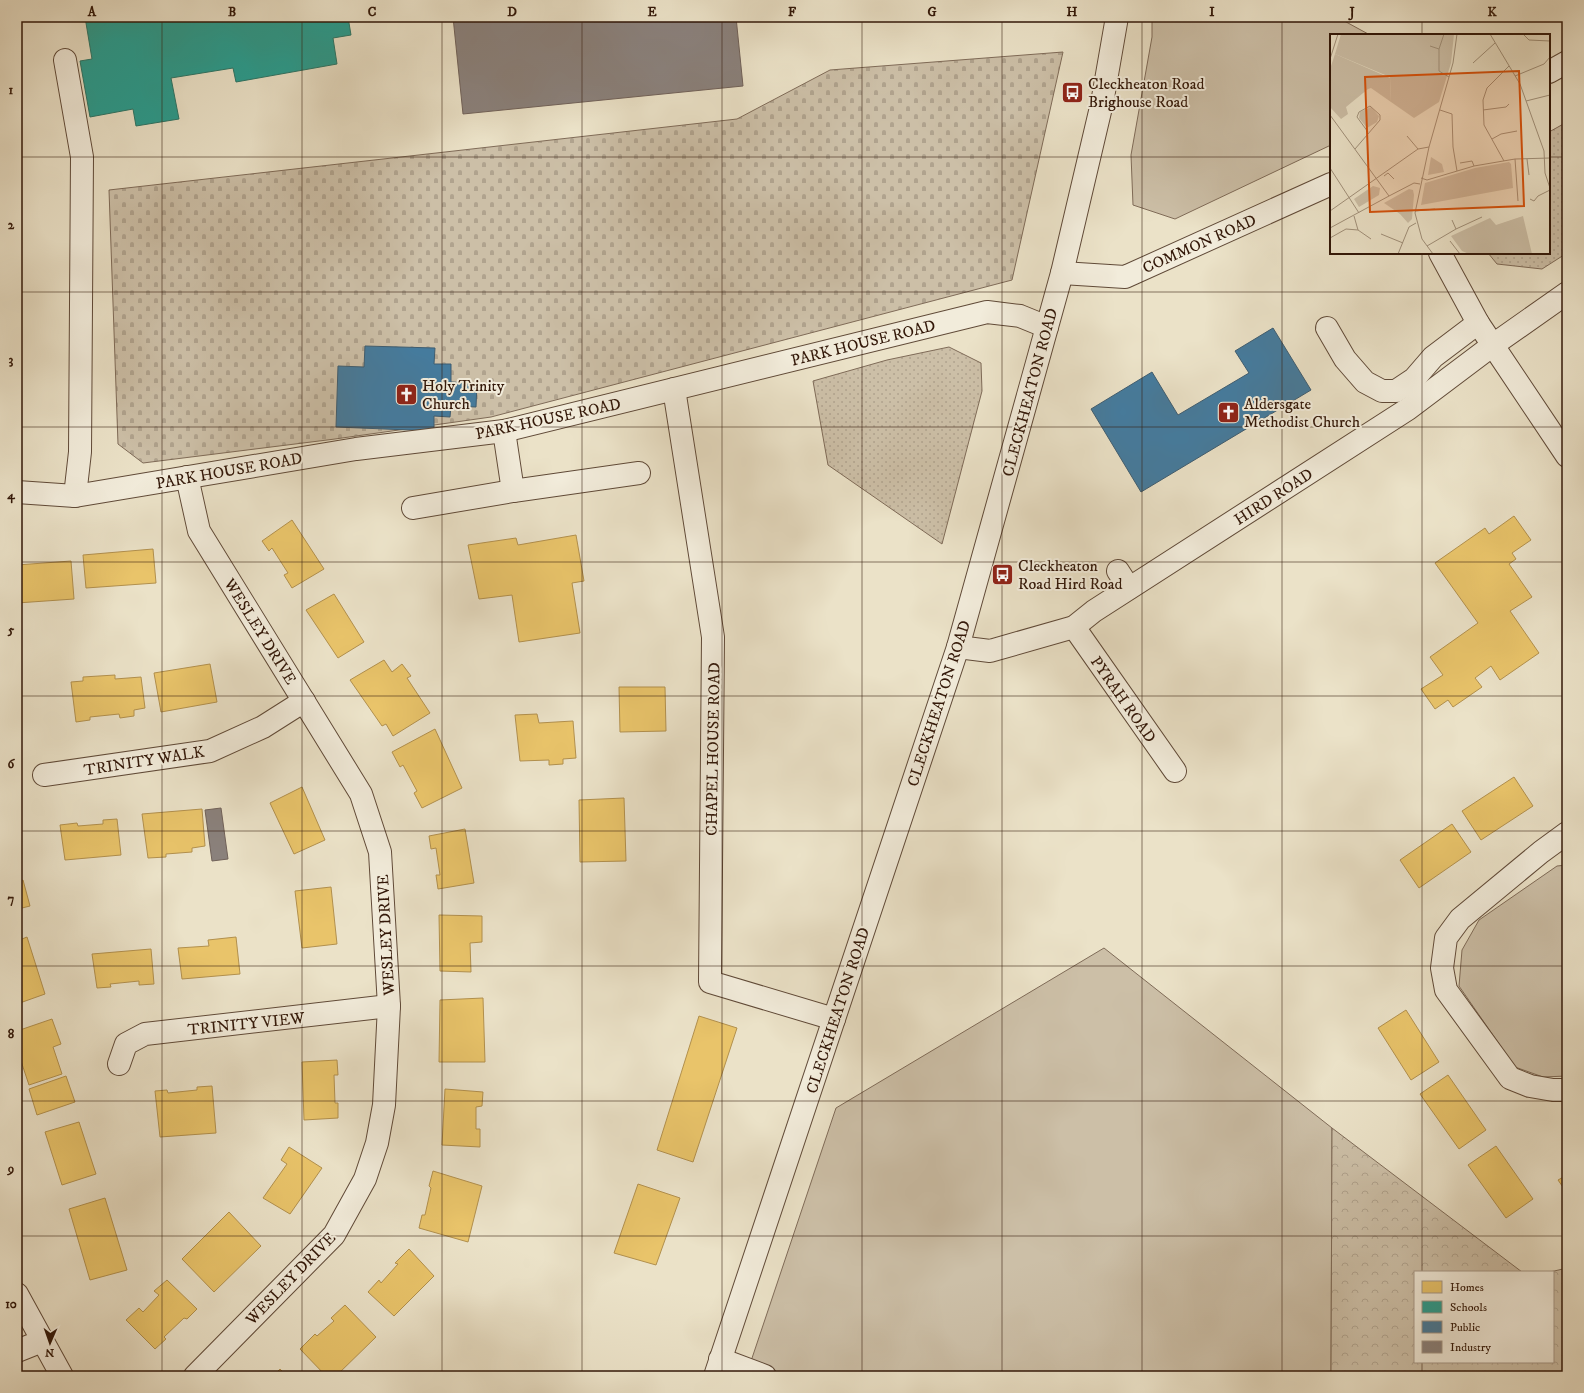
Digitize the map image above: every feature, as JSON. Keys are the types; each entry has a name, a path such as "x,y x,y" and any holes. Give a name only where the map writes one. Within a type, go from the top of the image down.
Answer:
{"street":[{"name":"CLECKHEATON ROAD","path":"718,1368 958,647 1062,273 1102,103 1118,17"},
{"path":"65,60 82,157 80,452 75,496"},
{"path":"1550,71 1567,62"},
{"name":"COMMON ROAD","path":"1062,273 1125,277 1330,184"},
{"path":"1441,254 1478,323 1567,456"},
{"name":"HIRD ROAD","path":"958,647 990,651 1074,627 1094,611 1124,580 1408,409 1493,345 1567,293"},
{"name":"PARK HOUSE ROAD","path":"17,492 75,496 356,448 504,431 987,312 1020,316 1047,327"},
{"path":"1327,328 1345,358 1365,382 1382,391 1396,391 1414,379 1433,356 1478,323"},
{"name":"CHAPEL HOUSE ROAD","path":"674,389 713,637 710,982 834,1020"},
{"path":"504,431 514,491"},
{"path":"413,508 639,472"},
{"name":"WESLEY DRIVE","path":"187,477 199,531 361,794 380,852 389,1006 384,1105 377,1143 365,1179 334,1235 195,1376"},
{"name":"PYRAH ROAD","path":"1074,627 1175,771"},
{"name":"TRINITY WALK","path":"44,775 210,751 263,727 304,701"},
{"path":"1567,833 1541,852 1460,919 1446,938 1442,968 1446,990 1510,1078 1530,1086 1553,1090 1567,1090"},
{"name":"TRINITY VIEW","path":"119,1064 126,1044 144,1034 389,1006"},
{"path":"17,1294 62,1376"},
{"path":"17,1351 42,1341"},
{"path":"718,1368 765,1376"}],"green space":[{"path":"1152,17 1337,17 1368,34 1330,34 1330,145 1175,219 1133,205 1131,155 1152,37"},
{"path":"1063,52 1012,280 491,417 335,439 143,463 118,444 109,190 737,119 830,70"},
{"path":"1567,122 1567,253 1542,269 1497,264 1489,254 1550,254 1550,131"},
{"path":"949,347 981,363 982,391 942,544 828,465 813,381 887,360"},
{"path":"1567,865 1567,1076 1543,1077 1515,1067 1459,986 1462,950 1479,920 1557,866"},
{"path":"1104,948 1332,1128 1331,1375 1333,1376 746,1376 836,1108"},
{"path":"1332,1128 1521,1271 1414,1271 1414,1363 1554,1363 1554,1271 1567,1268 1567,1376 1331,1375"}],"building: Homes":[{"path":"1514,516 1531,540 1512,553 1516,559 1509,564 1532,597 1510,611 1539,653 1500,680 1491,666 1475,678 1482,687 1453,707 1448,700 1435,709 1421,689 1443,675 1430,657 1478,623 1435,563 1485,528 1489,534"},
{"path":"292,520 324,569 292,588 284,575 288,573 272,548 269,551 262,541"},
{"path":"576,535 584,581 572,583 580,633 519,642 512,595 479,599 468,545 516,538 518,545"},
{"path":"153,549 156,583 86,588 83,555"},
{"path":"71,561 74,599 17,603 17,565"},
{"path":"334,594 364,642 338,658 306,610"},
{"path":"384,660 392,672 402,664 411,676 407,678 430,713 393,736 386,724 382,726 350,680"},
{"path":"210,664 217,702 161,712 154,673"},
{"path":"115,675 115,679 141,677 145,708 134,710 134,716 120,718 119,714 90,717 90,720 76,722 71,682 83,681 83,677"},
{"path":"619,687 665,687 666,731 620,732"},
{"path":"537,714 539,723 573,721 576,758 563,759 563,764 549,765 549,760 520,761 515,715"},
{"path":"435,729 462,788 422,808 414,793 417,791 403,765 400,767 392,752"},
{"path":"1514,777 1533,806 1481,840 1462,811"},
{"path":"302,787 325,840 294,854 270,803"},
{"path":"624,798 626,861 580,862 579,800"},
{"path":"202,809 205,846 192,848 192,852 166,854 166,857 148,858 142,814"},
{"path":"117,819 121,855 65,860 60,825 77,823 78,826 103,824 103,820"},
{"path":"1452,824 1471,852 1419,888 1400,860"},
{"path":"465,829 474,883 438,889 436,875 440,875 436,848 431,849 429,836"},
{"path":"23,880 30,906 18,909 19,913 17,913 17,882"},
{"path":"331,887 337,944 302,948 295,891"},
{"path":"439,915 482,916 482,942 470,943 471,972 440,971"},
{"path":"27,937 45,994 17,1004 17,941"},
{"path":"236,937 240,974 182,979 178,948 209,946 208,940"},
{"path":"151,949 154,984 139,985 139,981 110,984 111,987 97,988 92,954"},
{"path":"483,998 485,1062 439,1062 440,1000"},
{"path":"1406,1010 1439,1062 1411,1080 1378,1028"},
{"path":"699,1016 737,1028 693,1162 657,1150"},
{"path":"52,1019 61,1044 53,1047 62,1074 29,1085 17,1049 17,1031"},
{"path":"337,1060 338,1075 334,1075 335,1103 338,1103 338,1118 304,1120 302,1062"},
{"path":"1448,1075 1486,1130 1459,1149 1420,1094"},
{"path":"66,1076 75,1102 37,1115 29,1089"},
{"path":"212,1086 216,1133 160,1137 155,1091 167,1090 168,1093 197,1090 197,1087"},
{"path":"445,1089 483,1092 482,1106 476,1107 476,1129 480,1129 480,1147 442,1145"},
{"path":"79,1122 96,1174 62,1185 45,1132"},
{"path":"1496,1146 1533,1199 1506,1218 1468,1165"},
{"path":"289,1147 322,1168 290,1214 263,1198 287,1164 281,1160"},
{"path":"433,1171 482,1186 468,1242 419,1228 422,1215 425,1215 431,1188 429,1186"},
{"path":"1567,1175 1567,1193 1558,1180"},
{"path":"638,1184 680,1198 656,1265 614,1253"},
{"path":"105,1198 127,1270 90,1280 69,1209"},
{"path":"229,1212 261,1246 214,1292 182,1259"},
{"path":"409,1249 434,1276 394,1316 368,1292 379,1280 381,1283 398,1264 395,1263"},
{"path":"167,1280 197,1309 187,1319 184,1318 164,1337 166,1339 155,1349 126,1320 139,1308 143,1312 159,1295 154,1291"},
{"path":"345,1305 376,1337 336,1376 326,1376 300,1349 315,1334 317,1336 334,1321 331,1318"},
{"path":"280,1369 287,1376 273,1376"}],"building: Schools":[{"path":"85,17 348,17 351,35 333,38 337,64 236,82 233,68 171,78 179,119 136,126 133,109 90,117 80,61 92,59"}],"building: Public":[{"name":"Aldersgate Methodist Church","path":"1273,328 1311,390 1141,492 1091,409 1152,372 1178,415 1249,373 1235,351"},
{"name":"Holy Trinity Church","path":"365,346 435,348 434,364 451,364 451,382 477,383 476,407 451,406 450,417 434,416 434,431 336,427 338,366 364,367"}],"building: Industry":[{"path":"453,17 736,17 743,86 463,114"},
{"path":"221,808 228,859 212,861 205,810"}],"place":[{"name":"Cleckheaton Road Brighouse Road","path":"1072,92"},
{"name":"Holy Trinity Church","path":"407,394"},
{"name":"Aldersgate Methodist Church","path":"1229,412"},
{"name":"Cleckheaton Road Hird Road","path":"1003,574"}]}
